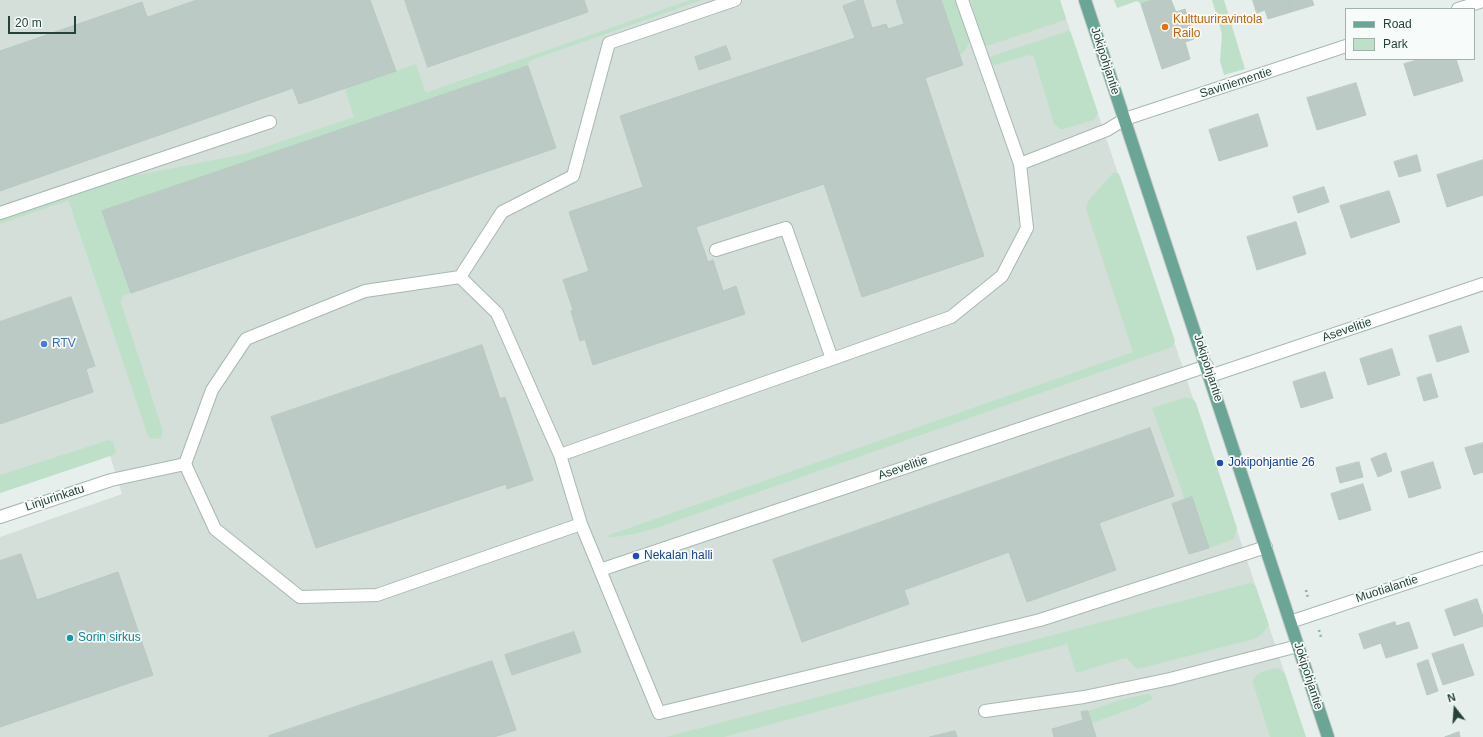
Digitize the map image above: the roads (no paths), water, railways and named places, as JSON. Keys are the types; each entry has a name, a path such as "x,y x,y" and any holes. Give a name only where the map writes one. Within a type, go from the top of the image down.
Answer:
{"main road":[{"name":"Jokipohjantie","path":"1085,0 1328,737"}],"street":[{"path":"581,524 377,595 300,597 216,529 185,464 212,390 246,339 365,291 460,277 502,212 573,176 609,43 735,0"},
{"path":"560,455 951,317 1002,276 1027,228 1020,164 962,0"},
{"path":"1461,8 1483,1"},
{"name":"Saviniementie","path":"1020,164 1107,130 1125,119 1345,46"},
{"path":"0,212 270,122"},
{"path":"716,250 786,228 832,359"},
{"path":"460,277 497,313 560,455 581,524 659,713 1040,620 1266,547"},
{"name":"Asevelitie","path":"600,570 1208,371 1483,284"},
{"name":"Linjurinkatu","path":"0,517 110,480 185,464"},
{"name":"Muotialantie","path":"1290,622 1483,558"},
{"path":"985,711 1084,697 1170,679 1298,646"}],"place":[{"name":"Kulttuuriravintola Railo","path":"1165,27"},
{"name":"RTV","path":"44,344"},
{"name":"Jokipohjantie 26","path":"1220,463"},
{"name":"Nekalan halli","path":"636,556"},
{"name":"Sorin sirkus","path":"70,638"}]}
